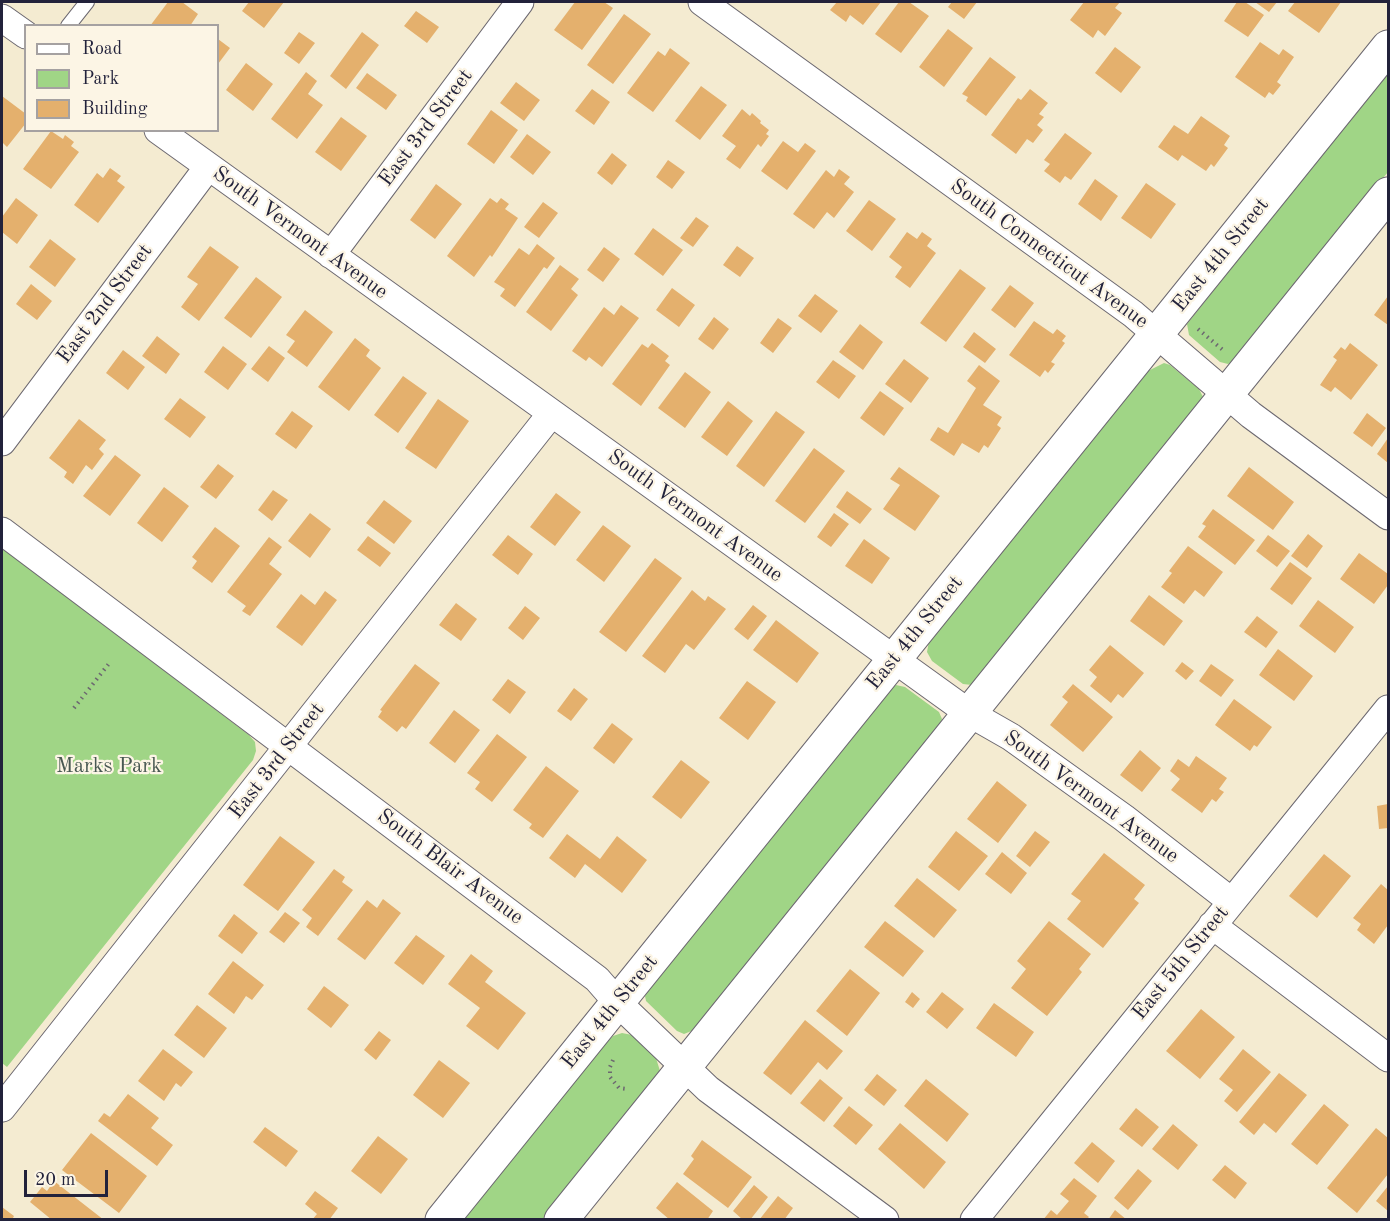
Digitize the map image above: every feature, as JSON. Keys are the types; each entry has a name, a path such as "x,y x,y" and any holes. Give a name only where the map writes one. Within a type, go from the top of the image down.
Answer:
{"street":[{"name":"East 3rd Street","path":"331,255 520,2"},
{"name":"South Connecticut Avenue","path":"702,2 1133,314 1251,415 1389,516"},
{"path":"2,18 24,34"},
{"name":"East 4th Street","path":"442,1220 1389,47"},
{"name":"South Vermont Avenue","path":"161,132 969,713 1011,737 1124,818 1231,901"},
{"name":"East 2nd Street","path":"2,442 208,167"},
{"path":"561,1220 1389,194"},
{"name":"East 3rd Street","path":"2,1108 552,414"},
{"name":"South Blair Avenue","path":"2,531 597,979 708,1089 885,1220"},
{"name":"East 5th Street","path":"974,1220 1389,709"},
{"path":"1212,925 1389,1058"}],"lane":[{"path":"70,24 87,2"}],"path":[{"path":"1196,328 1228,354"},
{"path":"74,708 111,661"},
{"path":"618,1053 610,1067 610,1077 619,1088 631,1089"}],"green space":[{"path":"1388,71 1388,172 1235,361 1228,364 1220,362 1189,335 1187,324"},
{"path":"1164,363 1170,365 1199,389 1203,397 1199,406 972,685 963,684 932,661 927,652 929,641 1146,372"},
{"name":"Marks Park","path":"2,548 249,735 255,742 256,751 253,760 7,1067 2,1063"},
{"path":"896,685 905,687 939,712 942,719 940,728 694,1030 684,1034 677,1031 646,1001 645,996 648,989 889,690"},
{"path":"622,1033 632,1035 656,1058 660,1071 656,1082 544,1219 463,1220 607,1042 613,1036"}],"building":[{"path":"168,2 182,2 198,14 191,24 152,24"},
{"path":"249,2 284,2 264,28 242,11"},
{"path":"575,2 604,2 613,8 582,50 554,30"},
{"path":"837,2 881,2 863,25 850,15 846,22 830,10"},
{"path":"899,2 909,2 929,16 901,53 875,34"},
{"path":"952,2 977,2 964,19 948,7"},
{"path":"1084,2 1120,2 1115,8 1122,13 1105,36 1098,30 1093,38 1070,20"},
{"path":"1237,2 1245,2 1264,15 1248,37 1224,21"},
{"path":"1255,2 1277,2 1269,12"},
{"path":"1295,2 1341,2 1319,33 1288,11"},
{"path":"416,11 439,27 427,43 404,26"},
{"path":"624,14 651,34 613,84 587,65"},
{"path":"948,29 973,48 944,87 919,67"},
{"path":"299,32 315,43 299,64 284,53"},
{"path":"362,32 379,45 346,89 330,76"},
{"path":"219,40 230,48 219,63"},
{"path":"1260,42 1279,55 1283,49 1294,57 1277,82 1281,85 1273,95 1269,92 1265,98 1235,77"},
{"path":"1115,47 1141,67 1121,93 1095,73"},
{"path":"670,48 690,63 653,112 627,93 658,51 665,56"},
{"path":"990,57 1016,77 986,116 966,101 968,97 962,94"},
{"path":"246,63 273,84 253,111 226,90"},
{"path":"306,72 317,81 308,94 323,105 297,139 271,119"},
{"path":"367,73 397,95 386,110 356,88"},
{"path":"516,82 540,100 524,121 500,103"},
{"path":"701,86 727,105 700,140 675,121"},
{"path":"592,89 610,102 594,125 575,111"},
{"path":"1030,89 1048,103 1039,114 1044,117 1037,125 1043,130 1033,143 1027,139 1016,154 991,135 1018,98 1021,100"},
{"path":"2,96 24,112 24,126 7,147 2,142"},
{"path":"742,109 750,116 752,113 761,121 760,123 769,130 766,134 769,136 761,147 758,144 740,169 726,159 736,146 722,136"},
{"path":"491,110 518,130 494,164 467,144"},
{"path":"1201,116 1230,136 1224,145 1228,148 1214,167 1211,164 1206,171 1182,155 1178,161 1158,147 1174,125 1188,134"},
{"path":"341,117 367,136 341,171 315,152"},
{"path":"50,132 63,139 65,135 74,142 71,146 79,152 51,189 23,169"},
{"path":"1065,133 1092,153 1071,180 1065,176 1060,183 1044,171 1050,164 1044,160"},
{"path":"527,134 551,152 533,175 510,157"},
{"path":"783,141 798,152 805,143 816,151 787,190 761,171"},
{"path":"612,153 627,165 612,185 597,173"},
{"path":"668,160 685,172 672,189 656,177"},
{"path":"110,168 121,176 117,181 125,187 98,223 74,205 97,173 103,178"},
{"path":"839,169 850,177 844,184 854,192 834,218 827,212 814,229 793,214 826,170 834,177"},
{"path":"1095,179 1118,196 1101,221 1078,204"},
{"path":"1146,183 1176,204 1151,239 1121,218"},
{"path":"436,184 462,204 435,239 410,220"},
{"path":"16,198 38,215 17,244 2,232 2,217"},
{"path":"490,198 497,203 501,198 509,204 505,209 518,218 492,257 490,255 474,277 447,256"},
{"path":"869,200 896,219 872,251 846,231"},
{"path":"543,202 558,213 539,238 524,227"},
{"path":"696,217 709,226 693,247 680,238"},
{"path":"653,228 683,250 663,276 634,254"},
{"path":"907,232 917,239 922,232 932,239 927,246 936,253 910,288 895,277 902,267 889,257"},
{"path":"50,239 76,259 55,287 29,267"},
{"path":"537,244 555,258 547,269 544,267 515,307 500,296 505,289 494,282 519,248 529,255"},
{"path":"210,246 239,267 199,321 181,307 198,284 187,277"},
{"path":"737,246 754,258 740,277 723,265"},
{"path":"604,247 620,259 603,282 587,270"},
{"path":"560,265 579,279 571,289 578,295 551,331 526,312"},
{"path":"960,269 986,288 946,342 920,323"},
{"path":"256,277 282,297 251,338 224,318"},
{"path":"31,284 52,301 37,320 16,304"},
{"path":"1010,285 1034,303 1015,328 991,310"},
{"path":"672,288 695,305 679,327 656,310"},
{"path":"815,294 838,311 821,333 798,316"},
{"path":"1388,296 1388,325 1374,315"},
{"path":"621,305 639,318 602,367 589,357 586,361 572,351 604,307 614,315"},
{"path":"305,310 333,332 307,367 287,352 295,341 286,335"},
{"path":"714,317 729,329 713,350 698,339"},
{"path":"778,318 792,328 773,353 760,343"},
{"path":"1034,321 1053,334 1057,329 1066,336 1062,341 1065,343 1051,362 1055,364 1048,373 1045,370 1040,377 1009,355"},
{"path":"860,324 883,342 863,370 839,352"},
{"path":"974,332 996,349 985,363 963,347"},
{"path":"157,336 180,354 166,374 142,356"},
{"path":"355,338 370,350 366,356 381,368 349,411 318,387"},
{"path":"652,343 669,356 665,361 670,365 641,406 612,384 642,344 648,348"},
{"path":"1350,343 1378,365 1351,400 1335,387 1331,392 1320,385 1337,360 1333,357 1341,347 1345,350"},
{"path":"223,346 247,364 228,390 204,372"},
{"path":"269,346 285,358 268,382 251,369"},
{"path":"123,350 145,367 128,390 106,373"},
{"path":"904,359 929,378 911,403 885,384"},
{"path":"833,360 856,376 839,399 816,382"},
{"path":"979,365 1000,381 983,405 1002,417 997,425 1001,428 988,448 984,445 979,453 962,443 954,456 930,440 938,427 948,433 976,388 967,381"},
{"path":"685,372 711,392 685,428 658,408"},
{"path":"403,376 427,393 398,433 374,415"},
{"path":"880,391 904,408 884,436 860,418"},
{"path":"180,398 206,417 190,438 164,419"},
{"path":"438,399 469,421 436,469 405,448"},
{"path":"728,401 753,421 727,456 701,437"},
{"path":"292,411 313,426 296,449 275,434"},
{"path":"776,411 805,432 764,487 736,466"},
{"path":"1367,413 1386,428 1372,447 1353,433"},
{"path":"79,419 106,440 99,449 104,454 92,470 86,465 73,484 64,477 67,472 49,458"},
{"path":"1388,438 1388,463 1377,454"},
{"path":"814,448 845,471 805,523 775,501"},
{"path":"115,455 141,475 110,516 83,496"},
{"path":"218,464 234,476 216,499 200,487"},
{"path":"899,467 940,496 915,531 883,509 900,485 890,479"},
{"path":"1249,467 1294,502 1273,530 1227,496"},
{"path":"164,487 189,506 162,542 137,523"},
{"path":"273,490 288,500 272,521 258,510"},
{"path":"847,491 872,509 860,524 836,507"},
{"path":"556,493 581,512 555,546 530,527"},
{"path":"384,500 412,521 394,544 366,523"},
{"path":"1213,509 1255,540 1235,565 1198,537 1206,526 1202,524"},
{"path":"310,513 331,529 310,558 288,541"},
{"path":"834,513 849,524 831,547 817,537"},
{"path":"603,525 631,546 604,582 576,560"},
{"path":"215,527 240,546 212,583 192,568 197,561 192,557"},
{"path":"1308,534 1323,546 1307,568 1291,556"},
{"path":"508,535 533,554 518,575 492,555"},
{"path":"1268,535 1290,551 1277,567 1256,551"},
{"path":"368,536 391,553 380,567 357,550"},
{"path":"269,537 282,547 269,564 282,574 250,616 242,611 246,606 227,592"},
{"path":"864,539 890,558 872,584 845,566"},
{"path":"1188,546 1223,572 1204,597 1195,590 1184,604 1161,587 1172,573 1169,571"},
{"path":"1359,553 1388,574 1388,585 1374,604 1340,579"},
{"path":"655,558 682,578 626,652 599,632"},
{"path":"1290,562 1312,578 1292,605 1270,589"},
{"path":"692,590 705,601 708,596 726,609 694,650 686,644 665,673 642,656"},
{"path":"325,591 337,600 302,646 276,627 301,594 315,605"},
{"path":"1149,595 1183,621 1164,646 1130,621"},
{"path":"1318,600 1354,627 1335,653 1299,626"},
{"path":"456,603 477,619 461,641 439,625"},
{"path":"753,605 767,616 748,640 734,629"},
{"path":"525,606 540,618 523,640 508,628"},
{"path":"1257,616 1278,632 1266,648 1244,632"},
{"path":"776,620 819,653 797,683 753,650"},
{"path":"1110,645 1144,673 1123,698 1118,694 1111,703 1090,686 1097,677 1089,670"},
{"path":"1278,649 1313,676 1294,701 1259,675"},
{"path":"1182,662 1194,671 1186,680 1175,671"},
{"path":"415,664 440,683 406,729 402,726 397,732 378,717 382,711 380,710"},
{"path":"1211,664 1234,680 1221,697 1199,681"},
{"path":"508,679 526,692 510,714 492,700"},
{"path":"747,681 776,702 748,740 719,718"},
{"path":"1073,684 1113,717 1083,752 1050,725 1068,702 1062,697"},
{"path":"574,688 588,699 571,721 557,711"},
{"path":"1234,699 1272,727 1257,747 1254,745 1250,751 1215,725"},
{"path":"454,710 480,730 455,763 429,743"},
{"path":"612,723 633,739 614,764 593,748"},
{"path":"497,734 527,757 492,802 475,789 480,782 467,773"},
{"path":"1140,750 1161,768 1142,792 1120,775"},
{"path":"1196,756 1227,778 1219,789 1224,792 1216,802 1212,799 1202,813 1171,790 1180,779 1170,771 1178,759 1189,767"},
{"path":"681,760 710,782 681,819 652,797"},
{"path":"546,766 579,791 543,838 529,828 532,824 513,810"},
{"path":"997,781 1027,805 998,843 967,819"},
{"path":"1388,804 1388,828 1379,829 1377,806"},
{"path":"956,831 988,856 959,891 928,867"},
{"path":"1035,831 1050,842 1030,867 1016,856"},
{"path":"567,834 600,859 617,836 647,860 622,893 585,864 575,878 549,858"},
{"path":"280,836 315,862 278,911 243,885"},
{"path":"1002,852 1027,873 1011,894 985,874"},
{"path":"1104,853 1145,885 1134,899 1139,903 1103,948 1067,919 1081,901 1071,894"},
{"path":"1324,854 1351,876 1317,918 1289,896"},
{"path":"334,869 345,877 342,882 353,890 318,936 306,927 312,918 302,910"},
{"path":"917,878 957,910 934,938 894,906"},
{"path":"1381,884 1388,890 1388,925 1374,944 1357,930 1361,924 1353,918"},
{"path":"383,899 401,913 365,960 337,939 367,900 377,908"},
{"path":"285,912 300,923 284,943 269,932"},
{"path":"234,914 258,933 242,954 218,936"},
{"path":"885,921 924,951 903,977 864,947"},
{"path":"1049,921 1091,954 1079,969 1082,972 1047,1016 1011,988 1026,969 1017,961"},
{"path":"416,935 445,956 423,985 394,963"},
{"path":"471,954 493,971 485,982 526,1013 498,1050 466,1026 480,1008 448,984"},
{"path":"233,961 264,985 252,1000 246,996 234,1014 208,994"},
{"path":"850,969 880,993 847,1036 816,1011"},
{"path":"324,986 349,1005 331,1028 307,1009"},
{"path":"912,992 920,999 913,1008 905,1002"},
{"path":"942,992 964,1009 947,1029 926,1012"},
{"path":"994,1003 1034,1032 1016,1057 976,1028"},
{"path":"197,1005 227,1028 204,1058 174,1035"},
{"path":"1201,1009 1235,1037 1200,1079 1166,1051"},
{"path":"805,1020 843,1051 827,1070 818,1062 791,1095 763,1073"},
{"path":"379,1031 391,1040 376,1060 364,1050"},
{"path":"163,1049 193,1072 181,1087 176,1083 164,1101 138,1081"},
{"path":"1243,1049 1271,1072 1237,1112 1224,1101 1233,1090 1219,1079"},
{"path":"439,1060 470,1083 443,1118 413,1095"},
{"path":"1279,1073 1307,1095 1276,1133 1264,1123 1254,1135 1239,1122"},
{"path":"877,1074 897,1090 884,1106 864,1090"},
{"path":"820,1079 843,1098 824,1122 800,1103"},
{"path":"926,1079 969,1114 947,1142 904,1106"},
{"path":"128,1094 159,1118 151,1128 173,1145 157,1166 98,1121 104,1113 110,1117"},
{"path":"1324,1104 1349,1125 1317,1165 1291,1144"},
{"path":"849,1106 873,1125 856,1145 833,1126"},
{"path":"1136,1108 1159,1127 1142,1147 1119,1129"},
{"path":"900,1123 946,1162 924,1189 878,1149"},
{"path":"1173,1124 1198,1145 1178,1170 1152,1149"},
{"path":"265,1127 298,1151 286,1167 253,1142"},
{"path":"1376,1128 1388,1138 1388,1174 1357,1213 1327,1188"},
{"path":"91,1133 147,1176 119,1213 62,1170"},
{"path":"378,1136 408,1159 381,1194 351,1171"},
{"path":"702,1140 752,1177 728,1208 683,1174 694,1159 691,1156"},
{"path":"1092,1142 1115,1161 1098,1183 1074,1163"},
{"path":"1225,1165 1247,1183 1235,1199 1212,1180"},
{"path":"1138,1169 1152,1181 1128,1210 1114,1198"},
{"path":"1074,1178 1097,1196 1084,1213 1089,1217 1086,1220 1043,1220 1051,1210 1057,1215 1069,1201 1060,1194"},
{"path":"54,1181 104,1220 52,1220 30,1202 42,1187 47,1191"},
{"path":"677,1182 713,1211 707,1220 670,1220 656,1208"},
{"path":"754,1185 768,1197 750,1220 743,1220 733,1211"},
{"path":"1388,1186 1388,1211 1376,1201"},
{"path":"315,1191 338,1208 329,1220 312,1220 317,1214 305,1204"},
{"path":"778,1196 793,1208 784,1220 759,1220"},
{"path":"2,1207 14,1216 12,1220 2,1220"},
{"path":"1115,1210 1127,1220 1108,1220"}]}
